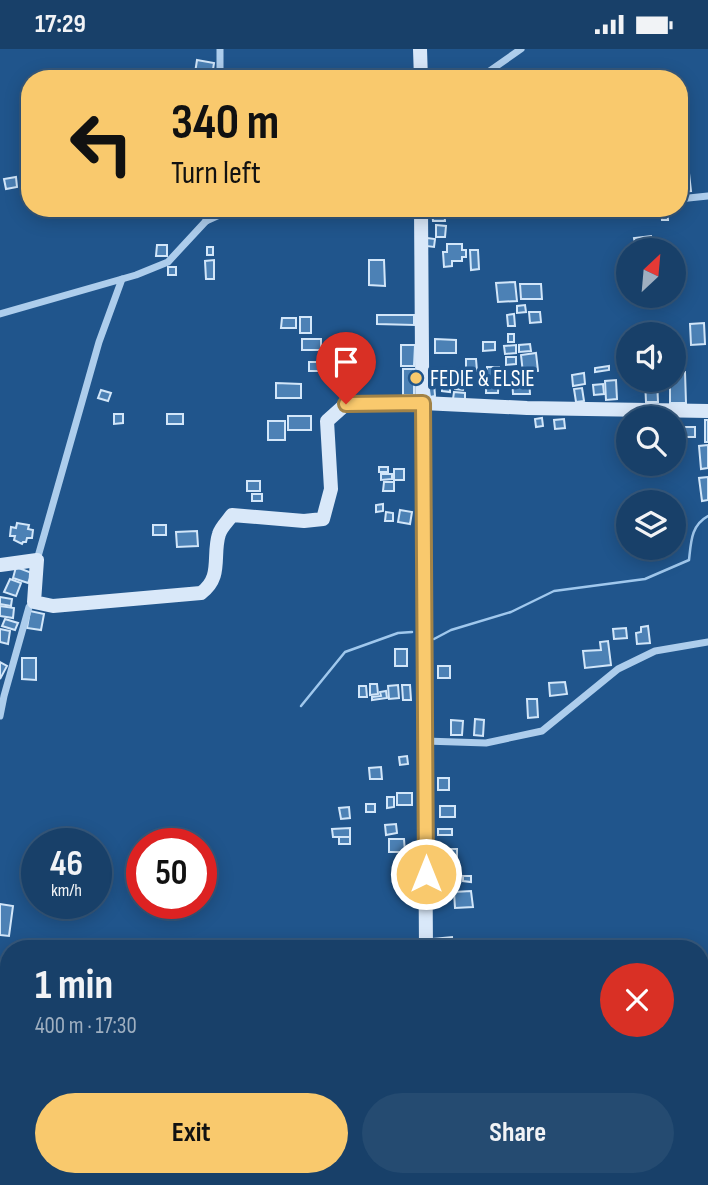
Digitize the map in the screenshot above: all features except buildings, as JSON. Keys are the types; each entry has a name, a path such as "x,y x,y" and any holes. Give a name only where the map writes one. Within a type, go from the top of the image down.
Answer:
{"street":[{"path":"220,49 220,70"},
{"path":"420,49 421,70"},
{"path":"491,70 521,49"},
{"path":"688,198 708,196"},
{"path":"206,217 206,221"},
{"path":"0,314 122,279 168,262 206,221 215,217"},
{"path":"421,217 426,940"},
{"path":"0,716 29,607 34,602 37,560 99,342 122,279"},
{"path":"34,602 53,606 201,593 210,586 214,577 219,532 232,515 304,521 323,519 331,489 327,421 346,404 423,403 708,411"},
{"path":"0,565 37,560"},
{"path":"425,741 486,743 542,731 618,669 655,651 708,642"}],"waterway":[{"path":"434,639 451,630 511,612 554,591 645,579 689,560 695,529 708,516"},
{"path":"301,706 345,652 398,633 412,632"}],"place":[{"name":"FEDIE & ELSIE","path":"416,378"}],"route":[{"path":"346,404 423,403 426,874"}]}
